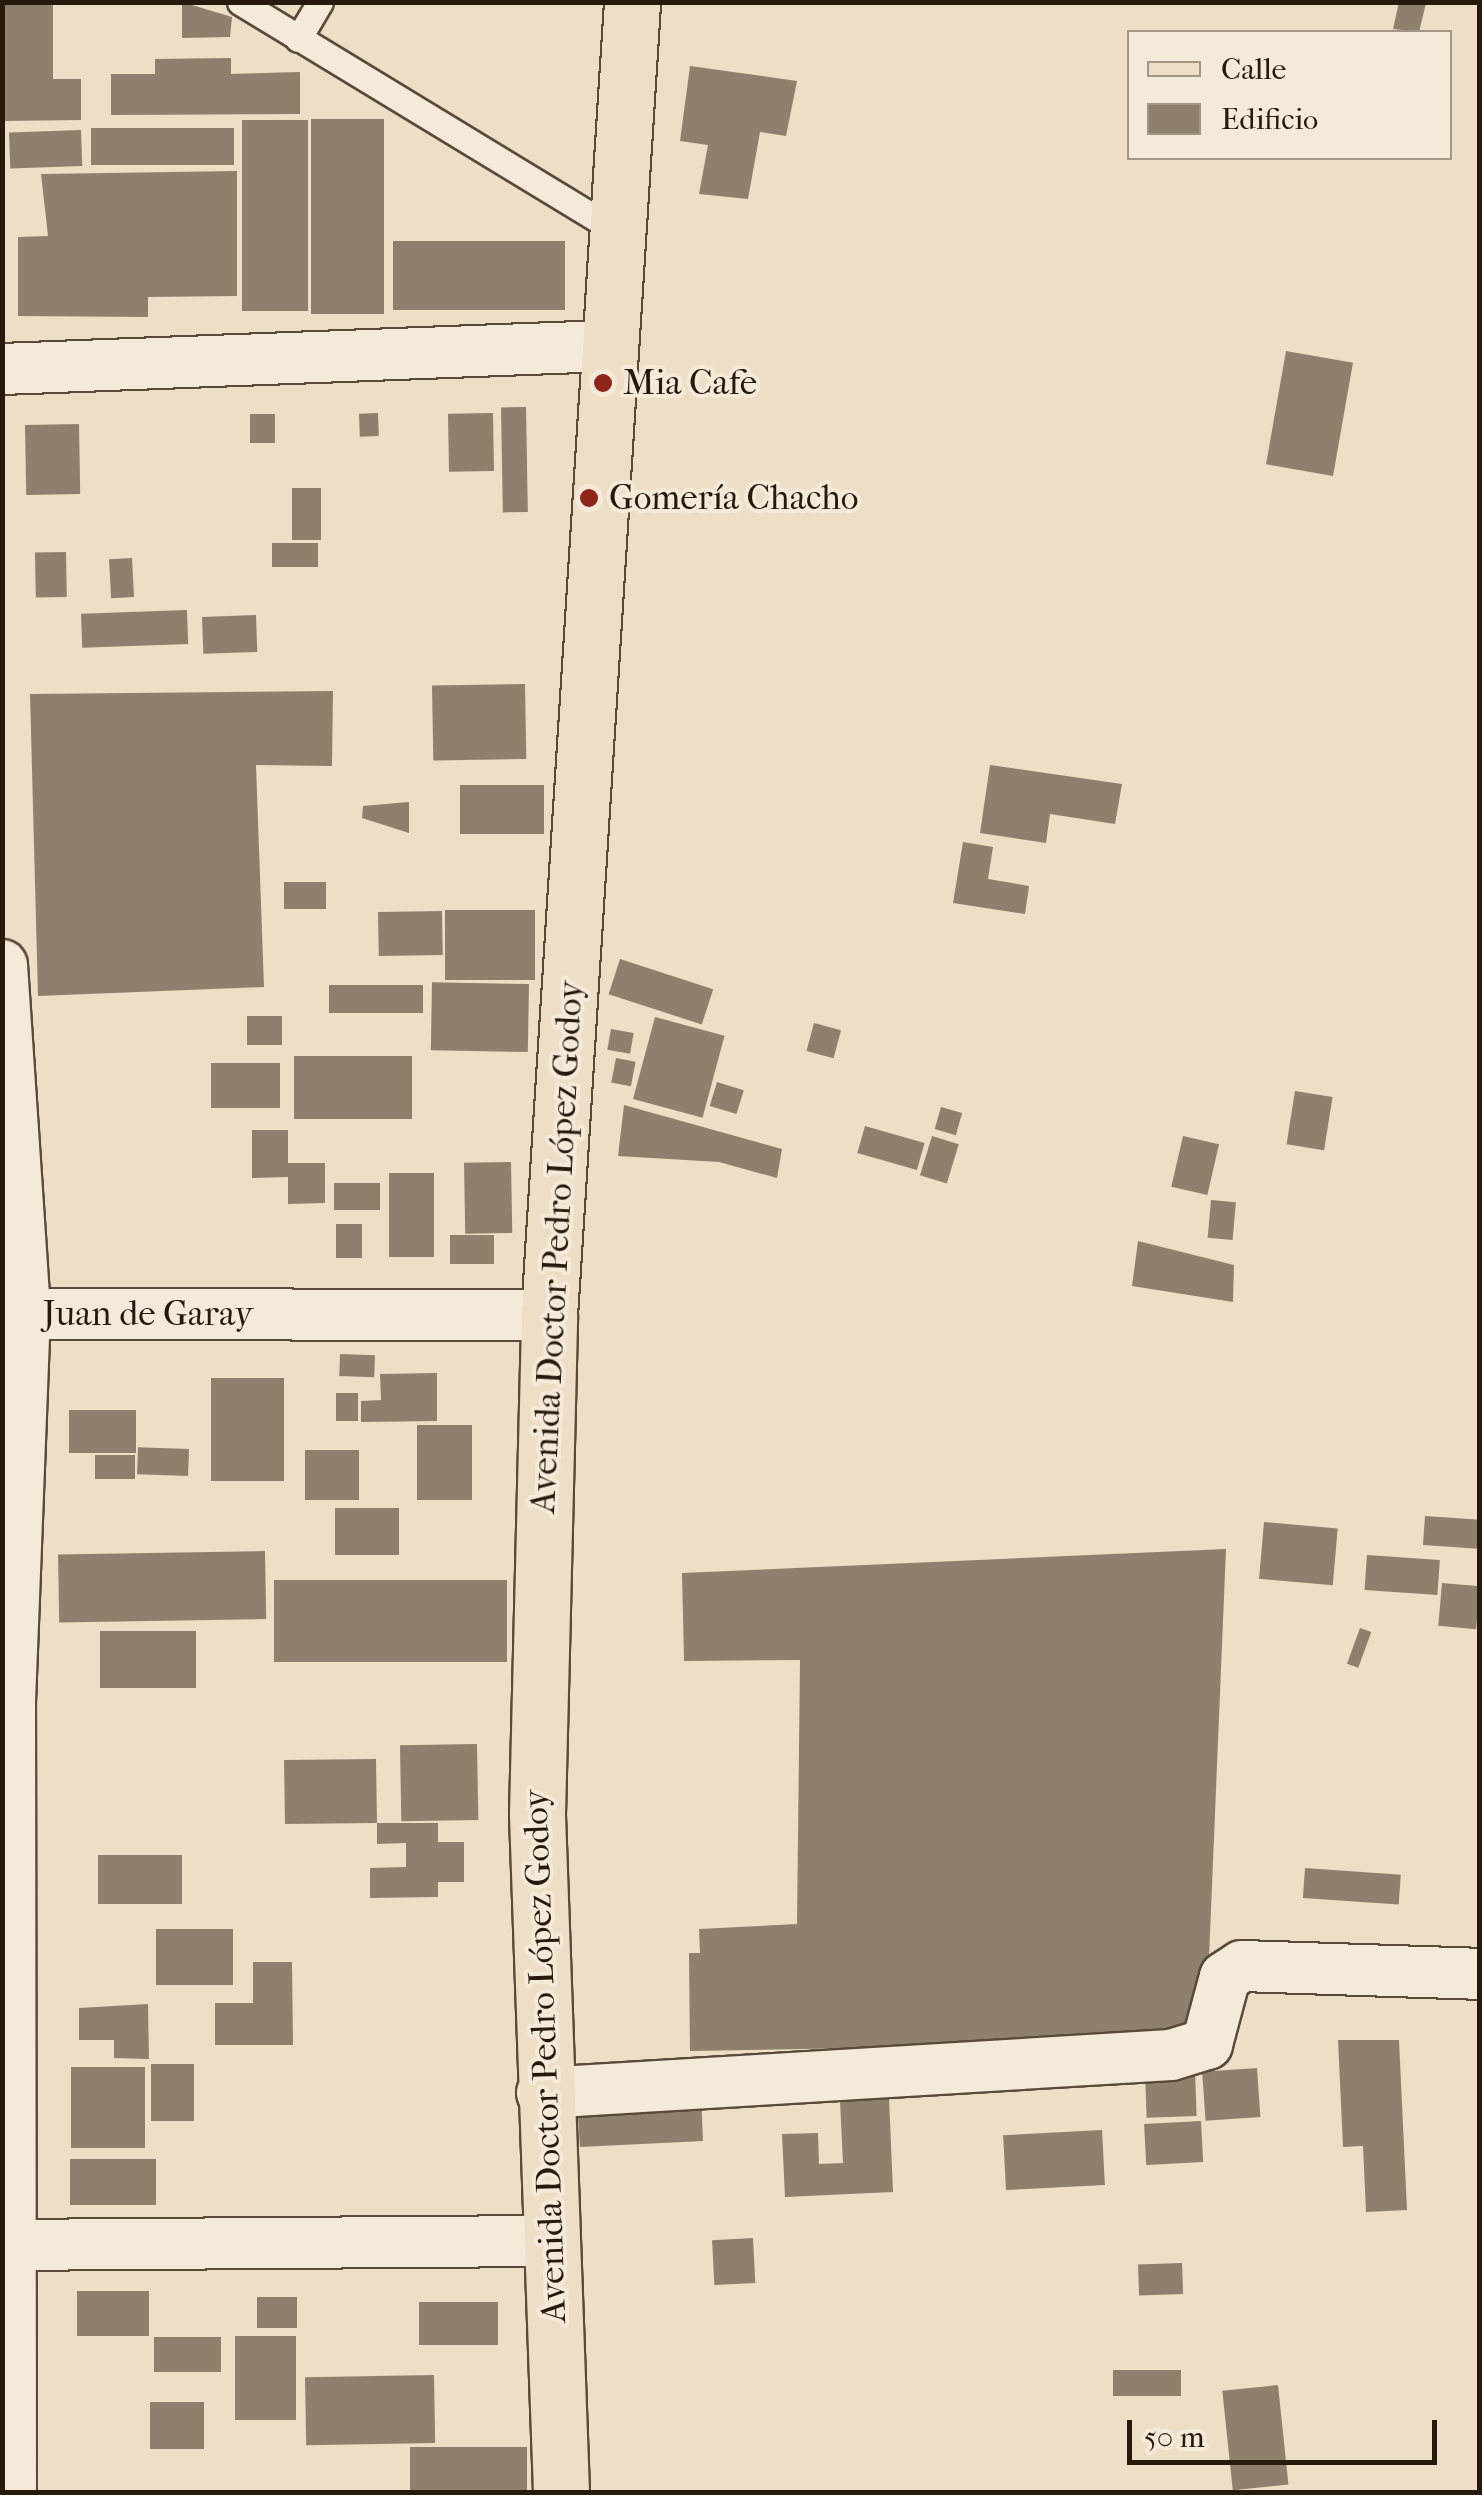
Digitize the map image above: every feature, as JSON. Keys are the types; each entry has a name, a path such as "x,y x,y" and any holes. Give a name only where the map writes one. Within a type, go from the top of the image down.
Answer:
{"main road":[{"name":"Avenida Doctor Pedro López Godoy","path":"560,2492 542,2093 537,1814 549,1316 607,346 620,233 632,2"}],"street":[{"path":"2,369 607,346"},
{"path":"2,965 25,1314"},
{"name":"Juan de Garay","path":"11,2492 7,1770 25,1314 549,1316"},
{"path":"542,2093 1172,2055 1207,2044 1225,1976 1242,1966 1480,1974"},
{"path":"7,2245 548,2241"}],"lane":[{"path":"240,2 620,233"},
{"path":"298,39 320,2"}],"building":[{"path":"5,2 53,2 53,79 81,79 81,120 5,121"},
{"path":"182,2 232,17 230,37 182,38"},
{"path":"1399,2 1426,3 1419,30 1393,29"},
{"path":"231,58 231,74 300,72 300,114 111,115 111,74 155,74 155,59"},
{"path":"690,66 797,81 786,136 760,132 748,199 699,194 708,145 680,141"},
{"path":"311,119 384,119 384,314 311,314"},
{"path":"242,120 308,120 308,311 242,311"},
{"path":"91,128 234,128 234,165 91,165"},
{"path":"81,130 82,166 10,168 9,133"},
{"path":"237,171 237,296 148,297 148,317 18,316 18,237 48,236 41,174"},
{"path":"393,241 565,241 565,310 393,310"},
{"path":"1286,351 1353,363 1333,476 1266,464"},
{"path":"501,407 526,407 528,512 503,512"},
{"path":"378,413 379,436 360,437 359,414"},
{"path":"493,413 494,471 449,472 448,414"},
{"path":"250,414 275,414 275,443 250,443"},
{"path":"79,424 80,494 26,495 25,425"},
{"path":"292,488 321,488 321,540 292,540"},
{"path":"272,543 318,543 318,567 272,567"},
{"path":"66,552 67,597 36,598 35,553"},
{"path":"132,558 134,597 111,598 109,559"},
{"path":"187,610 188,644 82,648 81,614"},
{"path":"256,615 257,652 203,654 202,617"},
{"path":"525,684 526,759 433,761 432,686"},
{"path":"333,691 332,766 256,765 264,987 38,996 30,694"},
{"path":"990,765 1122,784 1115,824 1050,814 1046,843 980,833"},
{"path":"460,785 544,785 544,834 460,834"},
{"path":"409,802 409,833 362,818 363,806"},
{"path":"963,842 993,847 988,879 1029,886 1025,914 953,903"},
{"path":"284,882 326,882 326,909 284,909"},
{"path":"445,910 535,910 535,980 445,980"},
{"path":"442,911 443,955 379,956 378,912"},
{"path":"620,959 713,989 702,1024 609,994"},
{"path":"432,982 529,984 528,1052 431,1050"},
{"path":"329,985 423,985 423,1013 329,1013"},
{"path":"247,1016 282,1016 282,1045 247,1045"},
{"path":"655,1017 725,1036 703,1118 633,1099"},
{"path":"814,1023 841,1030 834,1058 806,1051"},
{"path":"611,1029 634,1033 630,1054 607,1050"},
{"path":"294,1056 412,1056 412,1119 294,1119"},
{"path":"616,1058 636,1062 631,1086 611,1083"},
{"path":"211,1063 280,1063 280,1108 211,1108"},
{"path":"717,1082 744,1090 736,1114 710,1106"},
{"path":"1295,1091 1333,1097 1324,1150 1287,1144"},
{"path":"624,1105 782,1149 777,1178 719,1162 618,1156"},
{"path":"941,1107 962,1113 956,1135 935,1129"},
{"path":"865,1126 925,1143 917,1170 857,1153"},
{"path":"252,1130 288,1130 288,1163 325,1163 325,1203 288,1204 288,1177 252,1178"},
{"path":"932,1136 959,1144 947,1183 920,1175"},
{"path":"1183,1136 1219,1144 1207,1195 1171,1187"},
{"path":"511,1162 512,1233 465,1234 464,1163"},
{"path":"389,1173 434,1173 434,1257 389,1257"},
{"path":"334,1183 380,1183 380,1210 334,1210"},
{"path":"1211,1200 1236,1202 1233,1240 1208,1238"},
{"path":"336,1224 362,1224 362,1258 336,1258"},
{"path":"450,1235 494,1235 494,1264 450,1264"},
{"path":"1138,1241 1234,1265 1233,1302 1132,1286"},
{"path":"340,1354 375,1355 374,1377 339,1376"},
{"path":"437,1373 437,1421 361,1422 361,1401 381,1400 380,1374"},
{"path":"211,1378 284,1378 284,1481 211,1481"},
{"path":"336,1393 358,1393 358,1421 336,1421"},
{"path":"69,1410 136,1410 136,1453 69,1453"},
{"path":"417,1425 472,1425 472,1500 417,1500"},
{"path":"138,1447 189,1449 188,1476 137,1474"},
{"path":"305,1450 359,1450 359,1500 305,1500"},
{"path":"95,1455 135,1455 135,1479 95,1479"},
{"path":"335,1508 399,1508 399,1555 335,1555"},
{"path":"1425,1516 1480,1520 1478,1549 1423,1545"},
{"path":"1264,1522 1338,1528 1333,1585 1259,1579"},
{"path":"1226,1549 1206,2030 1187,2042 690,2051 689,1953 700,1953 699,1929 797,1924 800,1660 684,1661 682,1573"},
{"path":"265,1551 266,1619 59,1623 58,1555"},
{"path":"1367,1555 1440,1560 1437,1595 1365,1590"},
{"path":"274,1580 507,1580 507,1662 274,1662"},
{"path":"1442,1583 1480,1586 1476,1629 1438,1626"},
{"path":"1360,1628 1371,1632 1358,1668 1347,1664"},
{"path":"100,1631 196,1631 196,1688 100,1688"},
{"path":"477,1744 478,1820 401,1821 400,1745"},
{"path":"376,1759 377,1823 285,1824 284,1760"},
{"path":"377,1823 438,1823 438,1842 464,1842 464,1882 438,1882 438,1897 370,1898 370,1868 406,1867 406,1843 377,1844"},
{"path":"98,1855 182,1855 182,1904 98,1904"},
{"path":"1305,1868 1401,1875 1399,1905 1303,1898"},
{"path":"156,1929 233,1929 233,1985 156,1985"},
{"path":"253,1962 292,1962 293,2045 215,2045 215,2003 253,2003"},
{"path":"148,2004 149,2059 114,2058 114,2040 79,2040 79,2008"},
{"path":"1338,2040 1399,2040 1407,2210 1366,2212 1363,2146 1343,2147"},
{"path":"151,2064 194,2064 194,2121 151,2121"},
{"path":"71,2067 145,2067 145,2148 71,2148"},
{"path":"1257,2068 1260,2117 1206,2121 1202,2072"},
{"path":"1195,2070 1197,2116 1147,2118 1145,2072"},
{"path":"701,2092 703,2141 580,2147 578,2117 633,2114 634,2098"},
{"path":"889,2097 893,2192 785,2197 782,2134 818,2133 819,2164 843,2163 840,2100"},
{"path":"1201,2121 1203,2162 1146,2165 1144,2124"},
{"path":"1102,2130 1105,2185 1006,2190 1003,2135"},
{"path":"70,2159 156,2159 156,2205 70,2205"},
{"path":"753,2238 755,2283 714,2285 712,2240"},
{"path":"1182,2263 1183,2294 1139,2296 1138,2265"},
{"path":"77,2291 149,2291 149,2336 77,2336"},
{"path":"257,2297 297,2297 297,2328 257,2328"},
{"path":"419,2302 498,2302 498,2345 419,2345"},
{"path":"235,2336 296,2336 296,2420 235,2420"},
{"path":"154,2337 221,2337 221,2372 154,2372"},
{"path":"1113,2370 1181,2370 1181,2396 1113,2396"},
{"path":"434,2375 435,2443 306,2445 305,2377"},
{"path":"1278,2385 1288,2484 1233,2490 1222,2391"},
{"path":"150,2402 204,2402 204,2449 150,2449"},
{"path":"410,2447 527,2447 527,2492 410,2492"}],"place":[{"name":"Mia Cafe","path":"603,383"},
{"name":"Gomería Chacho","path":"589,498"}]}
